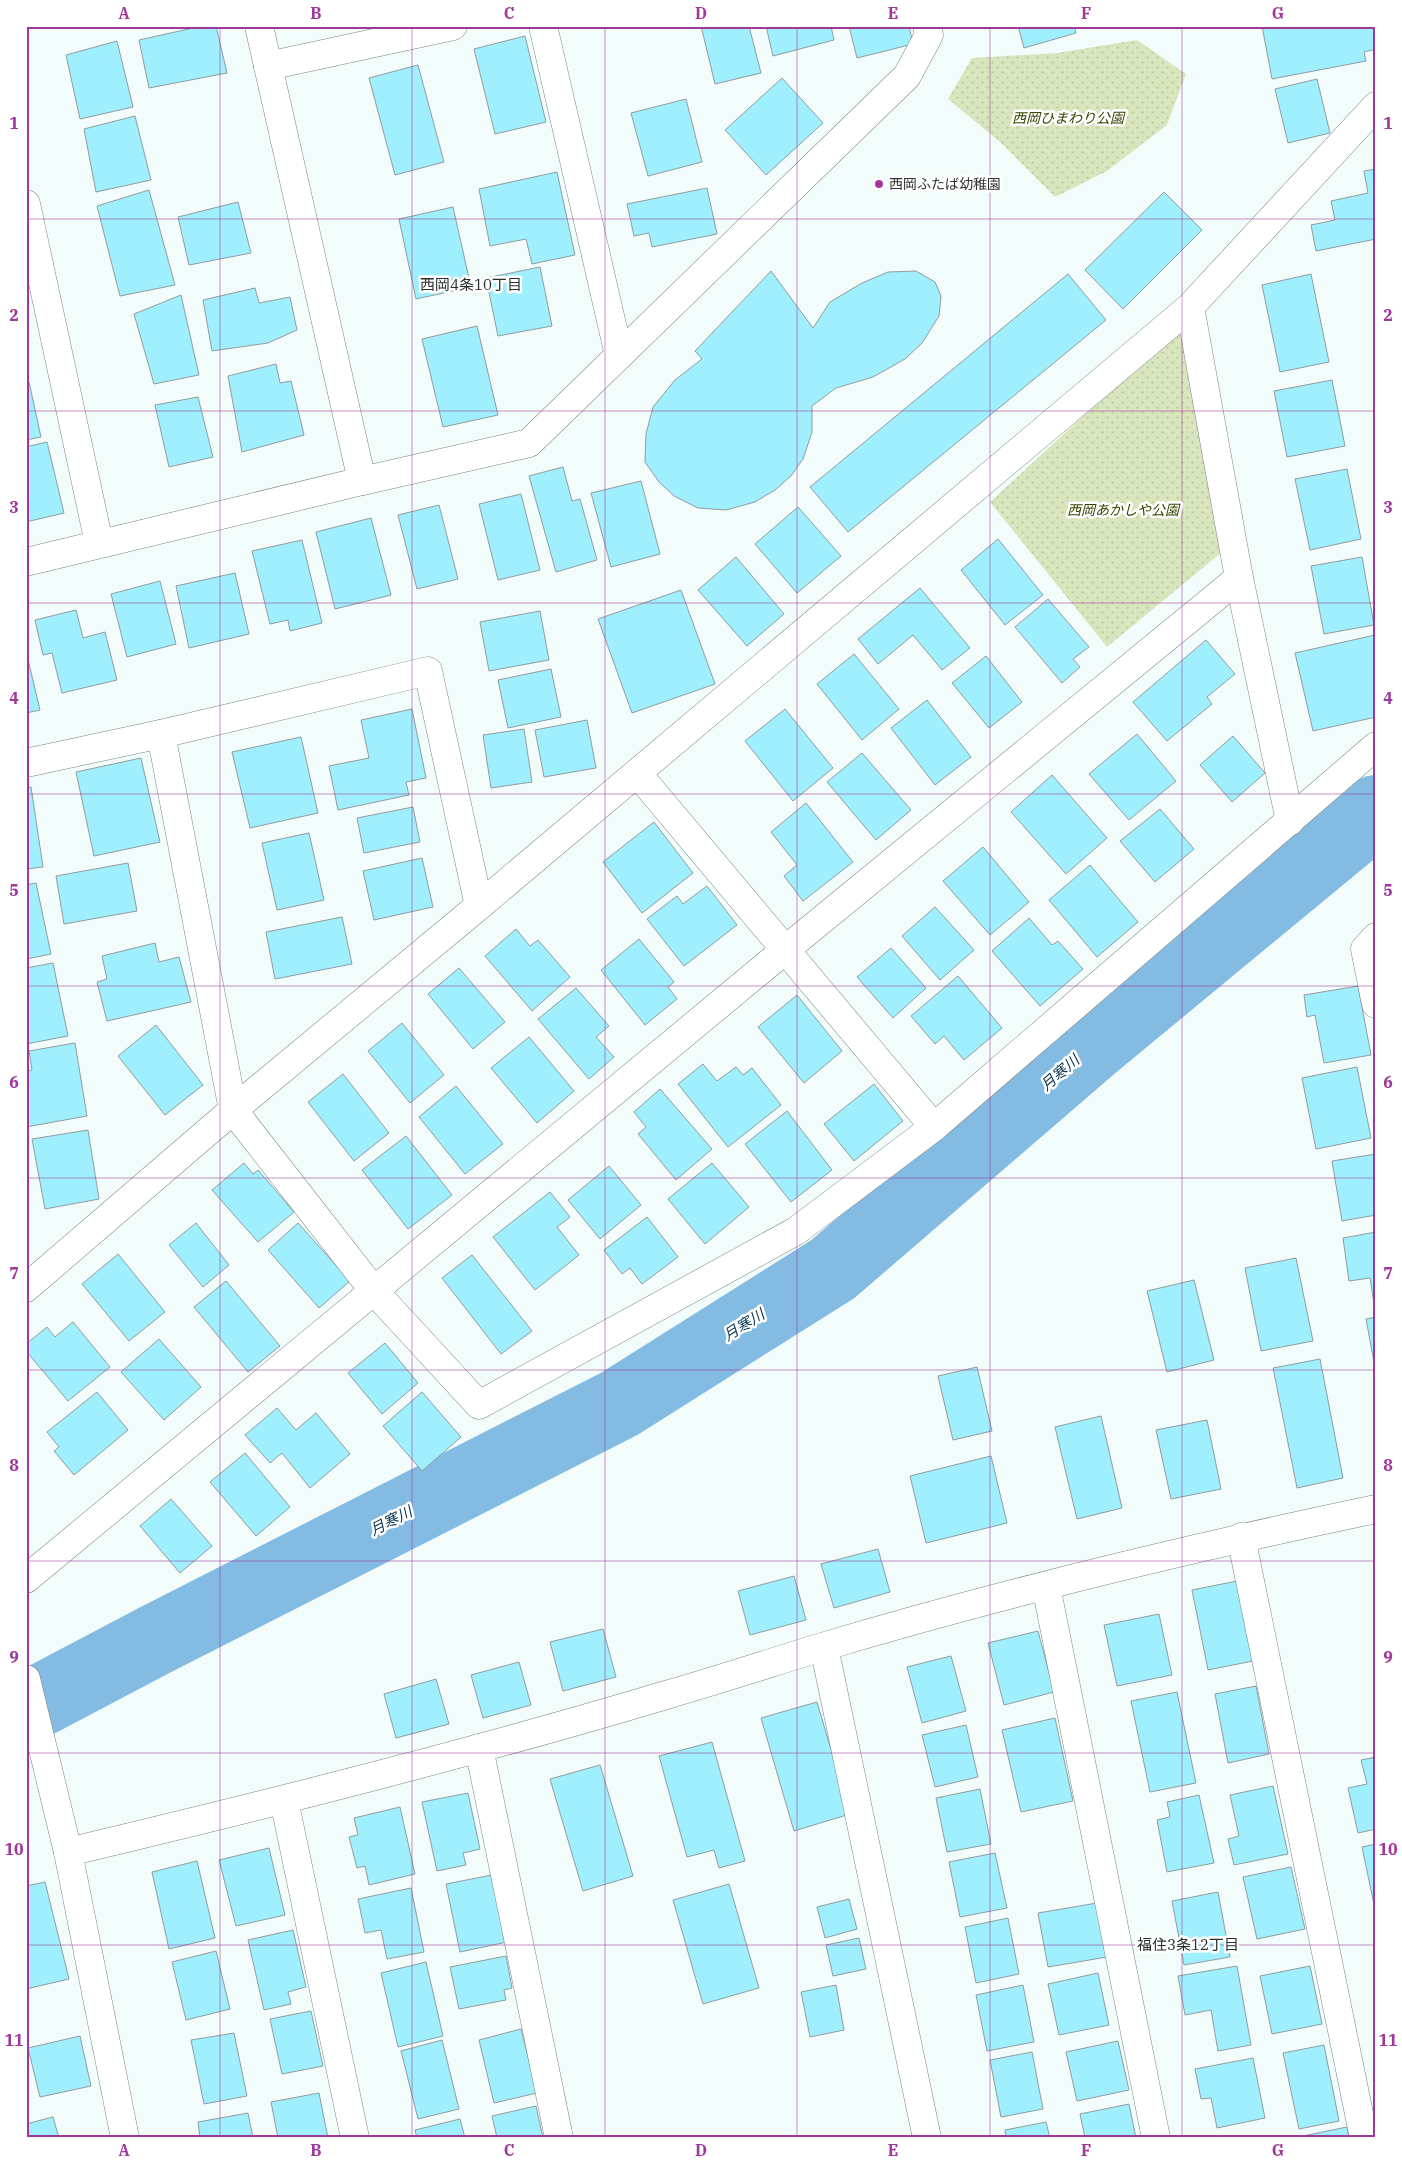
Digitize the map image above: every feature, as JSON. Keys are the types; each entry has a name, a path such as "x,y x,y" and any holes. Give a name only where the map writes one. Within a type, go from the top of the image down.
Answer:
{"street":[{"path":"259,26 362,481"},
{"path":"268,66 453,26"},
{"path":"543,26 619,355"},
{"path":"26,562 99,543 529,442 908,76 929,35 927,26"},
{"path":"26,1288 233,1110 1190,307 1376,106"},
{"path":"26,204 99,543"},
{"path":"1190,307 1239,578 1290,821"},
{"path":"26,1579 784,950 1239,578"},
{"path":"26,762 161,734 428,671 478,906"},
{"path":"161,734 233,1110 374,1291 479,1405 796,1231 934,1128 1376,746"},
{"path":"636,773 934,1128"},
{"path":"1376,937 1365,949 1376,1004"},
{"path":"68,1852 284,1800 479,1748 666,1696 824,1647 1046,1586 1241,1537 1376,1509"},
{"path":"1241,1537 1364,2138"},
{"path":"1046,1586 1156,2138"},
{"path":"824,1647 927,2138"},
{"path":"26,1679 68,1852 125,2138"},
{"path":"479,1748 559,2138"},
{"path":"284,1800 355,2138"}],"green space":[{"name":"西岡ひまわり公園","path":"1137,40 1186,74 1167,125 1107,171 1055,197 1000,142 948,99 972,58 1057,53"},
{"name":"西岡あかしや公園","path":"1184,323 1228,547 1107,647 990,502"}],"building":[{"path":"202,26 216,26 227,73 149,88 139,40"},
{"path":"701,26 749,26 761,73 715,84"},
{"path":"766,26 831,26 834,40 773,56"},
{"path":"849,26 909,26 913,44 857,58"},
{"path":"1018,26 1074,26 1076,33 1024,48"},
{"path":"1262,26 1376,26 1376,49 1364,52 1366,61 1272,79"},
{"path":"525,36 546,122 495,134 474,49"},
{"path":"117,41 133,107 80,119 66,55"},
{"path":"418,65 444,162 395,175 369,78"},
{"path":"782,78 823,123 766,175 725,130"},
{"path":"1317,79 1330,133 1288,143 1275,89"},
{"path":"686,99 702,162 648,176 631,113"},
{"path":"135,116 151,180 96,192 84,129"},
{"path":"1376,169 1376,239 1316,251 1311,225 1335,220 1331,201 1368,193 1364,171"},
{"path":"557,172 575,255 532,264 526,239 490,246 479,189"},
{"path":"707,188 717,234 652,247 649,233 634,236 627,204"},
{"path":"149,190 175,285 120,296 97,206"},
{"path":"1164,192 1202,230 1123,309 1085,270"},
{"path":"238,202 251,253 189,265 178,217"},
{"path":"453,207 471,287 416,299 399,219"},
{"path":"540,267 552,326 498,336 486,278"},
{"path":"771,271 813,328 830,302 862,283 888,272 916,271 935,282 941,296 939,316 922,343 905,359 873,377 836,388 812,406 812,432 803,459 791,476 775,490 755,502 726,510 698,508 674,496 659,482 645,462 646,434 653,407 675,380 702,359 695,351"},
{"path":"1068,274 1106,320 848,532 810,487"},
{"path":"1311,274 1329,362 1280,372 1262,285"},
{"path":"255,288 259,303 290,297 297,330 268,343 212,351 203,300"},
{"path":"181,295 199,375 154,384 134,314"},
{"path":"477,326 498,415 443,427 422,339"},
{"path":"276,364 280,383 291,381 304,435 242,452 228,376"},
{"path":"1332,380 1345,446 1287,457 1274,391"},
{"path":"29,382 41,437 26,440 26,383"},
{"path":"198,397 213,457 169,467 155,405"},
{"path":"47,442 64,513 26,522 26,447"},
{"path":"563,467 572,501 580,499 597,560 556,572 529,476"},
{"path":"1347,469 1361,539 1310,550 1295,479"},
{"path":"641,481 660,554 611,567 591,493"},
{"path":"521,494 540,570 498,580 479,504"},
{"path":"439,505 458,579 417,589 398,515"},
{"path":"798,507 841,556 797,593 755,544"},
{"path":"371,518 391,595 335,609 316,532"},
{"path":"998,539 1043,595 1005,625 961,570"},
{"path":"302,540 322,623 290,631 288,620 270,624 252,551"},
{"path":"736,557 784,614 747,646 698,590"},
{"path":"1362,557 1374,625 1324,634 1311,566"},
{"path":"235,573 249,634 189,648 176,586"},
{"path":"160,581 176,644 127,657 111,594"},
{"path":"920,588 970,648 942,670 913,635 878,664 858,639"},
{"path":"681,590 715,684 632,713 598,619"},
{"path":"1048,599 1089,647 1073,659 1080,667 1062,683 1015,627"},
{"path":"76,610 83,638 105,632 117,680 62,693 52,653 43,655 35,620"},
{"path":"540,611 549,660 489,671 480,622"},
{"path":"1375,635 1376,717 1313,731 1295,653"},
{"path":"1206,640 1235,674 1207,697 1212,704 1167,741 1133,702"},
{"path":"26,651 40,710 26,713"},
{"path":"854,654 899,709 862,740 817,684"},
{"path":"986,656 1022,702 989,728 952,683"},
{"path":"551,669 561,717 508,728 498,680"},
{"path":"927,700 971,757 935,785 891,728"},
{"path":"412,709 426,778 406,782 409,795 338,810 329,766 369,758 361,720"},
{"path":"785,709 833,768 793,801 745,741"},
{"path":"587,720 596,768 544,777 535,730"},
{"path":"524,729 532,782 491,788 483,735"},
{"path":"1137,734 1176,781 1129,820 1089,774"},
{"path":"1233,736 1265,773 1232,802 1200,765"},
{"path":"301,737 318,813 250,828 232,752"},
{"path":"862,753 911,810 876,840 827,782"},
{"path":"141,758 160,842 94,856 76,772"},
{"path":"1052,775 1107,838 1066,874 1011,812"},
{"path":"31,787 43,867 26,869 26,788"},
{"path":"806,803 853,862 803,901 784,876 797,865 771,832"},
{"path":"413,807 420,842 364,853 357,818"},
{"path":"1160,809 1194,849 1155,882 1120,841"},
{"path":"654,822 693,873 642,913 603,862"},
{"path":"309,833 324,900 277,910 262,843"},
{"path":"983,847 1029,902 990,935 943,881"},
{"path":"422,858 433,907 374,920 363,871"},
{"path":"128,863 137,911 64,924 56,876"},
{"path":"1090,865 1138,922 1097,957 1049,900"},
{"path":"36,883 51,954 26,959 26,885"},
{"path":"707,886 737,925 684,966 647,919 677,896 683,904"},
{"path":"935,907 974,950 940,980 902,936"},
{"path":"342,917 352,964 275,979 266,932"},
{"path":"1029,918 1052,945 1058,941 1083,969 1040,1006 992,951"},
{"path":"516,929 530,946 538,940 570,977 532,1011 485,956"},
{"path":"639,939 674,982 668,987 677,999 645,1025 601,970"},
{"path":"155,943 159,962 179,957 191,1002 107,1021 97,982 107,979 102,956"},
{"path":"891,948 926,988 893,1018 857,977"},
{"path":"53,963 68,1036 26,1044 26,968"},
{"path":"459,968 505,1022 473,1049 428,994"},
{"path":"958,976 1002,1028 964,1060 944,1036 935,1044 911,1016"},
{"path":"1358,986 1371,1055 1324,1063 1315,1015 1307,1017 1304,995"},
{"path":"576,988 609,1026 596,1037 614,1057 589,1079 538,1019"},
{"path":"797,995 842,1051 804,1083 758,1027"},
{"path":"402,1023 444,1075 410,1103 368,1051"},
{"path":"156,1025 203,1085 165,1115 118,1056"},
{"path":"529,1037 574,1091 537,1123 491,1068"},
{"path":"75,1043 87,1116 26,1127 26,1071 32,1070 29,1051"},
{"path":"703,1064 717,1081 736,1067 743,1075 752,1068 781,1105 728,1147 678,1084"},
{"path":"1357,1067 1371,1138 1316,1149 1302,1078"},
{"path":"343,1074 389,1133 354,1161 308,1102"},
{"path":"874,1084 903,1121 854,1161 824,1124"},
{"path":"456,1086 503,1144 465,1174 419,1117"},
{"path":"660,1089 712,1149 676,1180 638,1134 646,1127 634,1112"},
{"path":"787,1111 832,1170 791,1202 745,1144"},
{"path":"88,1130 99,1199 45,1209 32,1139"},
{"path":"406,1136 452,1195 408,1229 362,1170"},
{"path":"1376,1154 1376,1215 1342,1221 1332,1161"},
{"path":"244,1163 253,1174 258,1170 294,1212 258,1242 212,1190"},
{"path":"712,1163 749,1207 705,1244 668,1199"},
{"path":"609,1166 641,1205 600,1239 568,1200"},
{"path":"550,1192 570,1217 557,1227 579,1255 535,1290 493,1237"},
{"path":"647,1217 678,1257 642,1284 630,1268 622,1274 604,1250"},
{"path":"196,1223 229,1265 203,1287 169,1245"},
{"path":"298,1223 350,1281 319,1308 268,1250"},
{"path":"1376,1232 1376,1304 1374,1304 1370,1278 1349,1281 1343,1238"},
{"path":"118,1254 165,1312 129,1341 82,1284"},
{"path":"472,1255 532,1331 501,1354 442,1278"},
{"path":"1296,1258 1313,1341 1261,1351 1245,1268"},
{"path":"1194,1280 1214,1360 1167,1372 1147,1291"},
{"path":"226,1281 280,1346 248,1372 194,1307"},
{"path":"1376,1317 1376,1368 1375,1368 1366,1319"},
{"path":"73,1322 110,1367 68,1401 26,1351 26,1344 47,1327 55,1337"},
{"path":"159,1339 201,1387 164,1420 121,1372"},
{"path":"385,1343 418,1383 382,1414 348,1373"},
{"path":"1320,1359 1343,1478 1297,1488 1273,1368"},
{"path":"977,1367 992,1431 953,1440 938,1376"},
{"path":"97,1392 128,1430 74,1475 54,1451 59,1447 47,1432"},
{"path":"422,1392 461,1437 422,1471 383,1426"},
{"path":"277,1408 296,1430 316,1413 350,1454 310,1488 282,1453 270,1463 245,1435"},
{"path":"1101,1416 1122,1508 1077,1519 1055,1427"},
{"path":"1207,1420 1221,1489 1171,1499 1156,1430"},
{"path":"245,1453 290,1507 256,1536 210,1482"},
{"path":"991,1456 1007,1523 926,1543 910,1476"},
{"path":"171,1499 212,1546 180,1573 140,1526"},
{"path":"878,1549 890,1592 834,1608 821,1564"},
{"path":"794,1576 806,1620 750,1635 738,1591"},
{"path":"1237,1581 1253,1661 1208,1670 1192,1590"},
{"path":"1159,1614 1172,1675 1117,1686 1104,1625"},
{"path":"603,1629 616,1677 563,1691 550,1642"},
{"path":"1038,1631 1054,1692 1004,1705 988,1643"},
{"path":"951,1656 966,1711 922,1723 907,1667"},
{"path":"519,1662 531,1705 483,1718 471,1675"},
{"path":"436,1679 449,1724 396,1738 384,1694"},
{"path":"1256,1686 1269,1754 1228,1763 1215,1694"},
{"path":"1177,1692 1196,1783 1150,1792 1131,1701"},
{"path":"817,1702 850,1814 794,1831 761,1718"},
{"path":"1055,1718 1073,1801 1021,1812 1002,1730"},
{"path":"966,1725 978,1777 935,1787 922,1735"},
{"path":"712,1742 745,1861 719,1868 714,1850 687,1857 659,1756"},
{"path":"1376,1757 1376,1829 1358,1833 1348,1788 1367,1784 1361,1760"},
{"path":"600,1765 633,1876 583,1891 550,1779"},
{"path":"1273,1786 1288,1854 1234,1865 1228,1839 1239,1836 1230,1795"},
{"path":"980,1789 991,1844 947,1852 936,1798"},
{"path":"468,1793 480,1849 463,1853 466,1865 437,1871 422,1802"},
{"path":"1199,1795 1214,1863 1167,1872 1157,1820 1170,1817 1167,1802"},
{"path":"400,1807 415,1874 369,1885 365,1866 357,1868 349,1837 358,1835 354,1818"},
{"path":"1376,1844 1376,1914 1362,1847"},
{"path":"269,1848 285,1915 236,1926 219,1860"},
{"path":"995,1853 1007,1908 960,1917 949,1862"},
{"path":"197,1861 215,1938 169,1949 152,1872"},
{"path":"1291,1867 1305,1929 1257,1939 1243,1877"},
{"path":"492,1875 507,1942 460,1952 446,1884"},
{"path":"45,1882 69,1979 26,1989 26,1886"},
{"path":"729,1884 759,1988 703,2004 673,1900"},
{"path":"411,1888 424,1952 387,1959 381,1930 365,1933 358,1899"},
{"path":"1218,1892 1230,1957 1184,1965 1172,1901"},
{"path":"849,1899 857,1929 825,1938 817,1907"},
{"path":"1097,1903 1107,1957 1048,1967 1038,1913"},
{"path":"1008,1918 1019,1974 976,1983 965,1927"},
{"path":"293,1930 306,1987 288,1992 291,2004 264,2010 248,1940"},
{"path":"859,1938 866,1969 833,1976 826,1945"},
{"path":"216,1951 230,2009 186,2020 172,1962"},
{"path":"506,1956 512,1988 504,1990 506,2000 459,2009 450,1967"},
{"path":"426,1962 443,2036 398,2047 381,1973"},
{"path":"1237,1966 1251,2045 1218,2051 1211,2010 1185,2015 1178,1976"},
{"path":"1310,1966 1322,2024 1272,2034 1260,1976"},
{"path":"1098,1973 1109,2025 1059,2035 1048,1984"},
{"path":"836,1985 844,2030 810,2037 801,1992"},
{"path":"1023,1985 1034,2042 987,2051 976,1995"},
{"path":"311,2011 323,2066 282,2074 270,2019"},
{"path":"521,2029 537,2093 494,2103 479,2040"},
{"path":"234,2033 247,2096 204,2104 191,2040"},
{"path":"80,2036 91,2086 40,2097 28,2048"},
{"path":"442,2040 459,2109 418,2119 401,2051"},
{"path":"1118,2041 1129,2090 1077,2101 1066,2052"},
{"path":"1324,2045 1339,2121 1299,2129 1283,2053"},
{"path":"1032,2052 1043,2109 1001,2117 990,2060"},
{"path":"1253,2058 1265,2118 1217,2128 1211,2098 1201,2099 1195,2069"},
{"path":"319,2093 328,2138 278,2138 271,2102"},
{"path":"1129,2104 1136,2138 1085,2138 1080,2114"},
{"path":"536,2106 543,2138 497,2138 492,2116"},
{"path":"248,2113 253,2138 200,2138 198,2122"},
{"path":"53,2117 59,2138 26,2138 26,2124"},
{"path":"460,2119 465,2138 417,2138 415,2130"},
{"path":"1046,2122 1050,2138 1006,2138 1005,2130"},
{"path":"1347,2127 1349,2138 1298,2138 1298,2137"}],"waterway":[{"name":"月寒川","path":"26,1708 155,1640 619,1404 833,1269 1094,1044 1376,811"}],"place":[{"name":"西岡ふたば幼稚園","path":"879,184"}],"district":[{"name":"西岡4条10丁目","path":"471,285"},
{"name":"福住3条12丁目","path":"1188,1945"}]}
